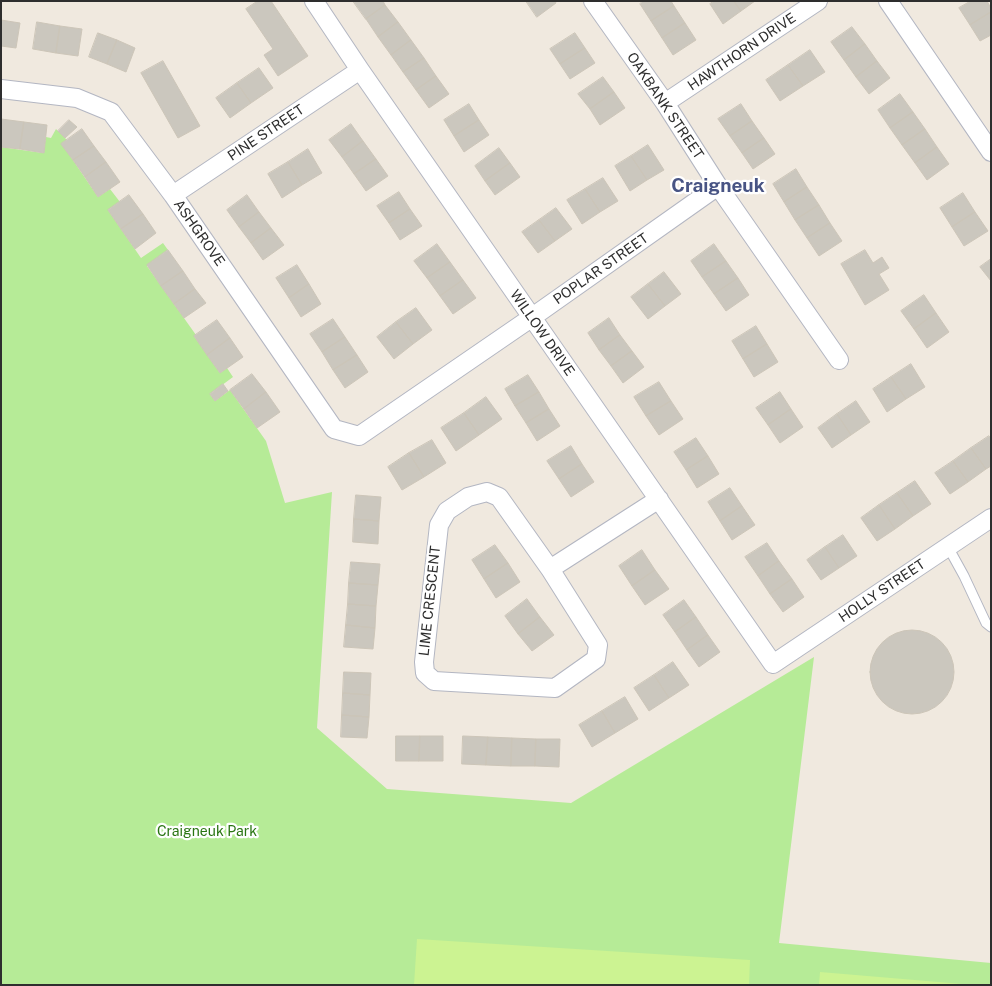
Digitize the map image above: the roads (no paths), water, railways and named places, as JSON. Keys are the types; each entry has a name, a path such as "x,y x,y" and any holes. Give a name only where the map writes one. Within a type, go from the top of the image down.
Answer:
{"street":[{"name":"WILLOW DRIVE","path":"314,1 531,318 773,664"},
{"name":"OAKBANK STREET","path":"593,1 665,103 718,186 839,360"},
{"name":"HAWTHORN DRIVE","path":"665,103 818,1"},
{"path":"888,1 991,152"},
{"name":"PINE STREET","path":"173,195 360,70"},
{"name":"ASHGROVE","path":"1,89 77,98 111,112 173,195 334,429 359,436"},
{"name":"POPLAR STREET","path":"359,436 718,186"},
{"name":"LIME CRESCENT","path":"487,492 499,497 550,569 598,645 596,659 556,688 434,681 425,673 424,662 439,525 447,511 468,497 487,492"},
{"path":"550,569 658,499"},
{"name":"HOLLY STREET","path":"773,664 991,518"}],"lane":[{"path":"948,547 986,623 991,627"}],"district":[{"name":"Craigneuk","path":"718,186"}],"park label":[{"name":"Craigneuk Park","path":"207,832"}]}
